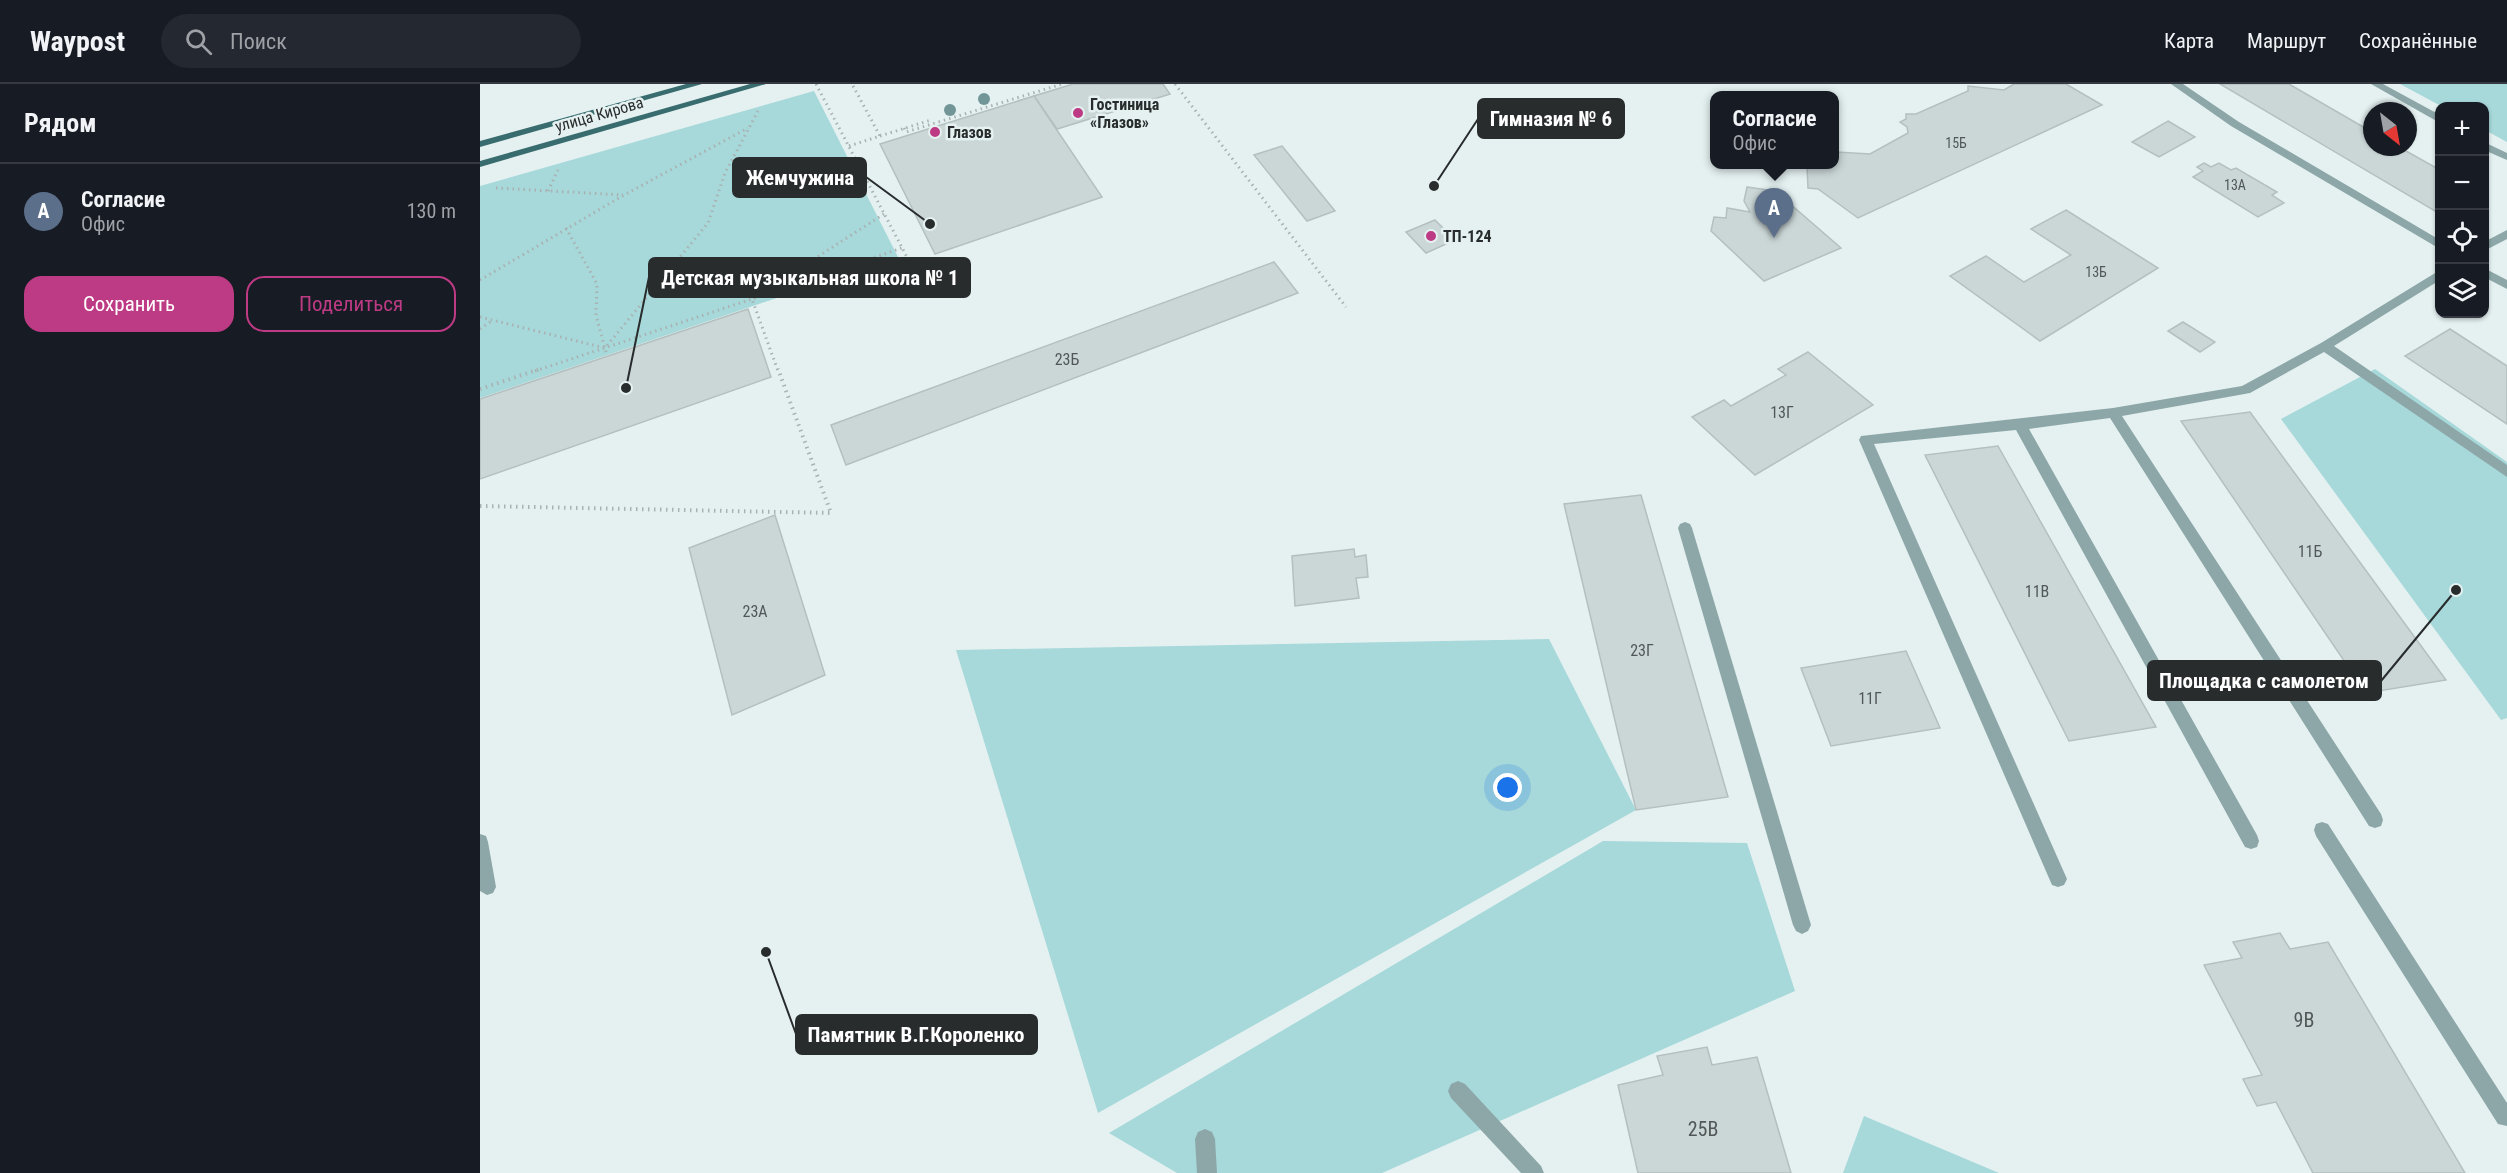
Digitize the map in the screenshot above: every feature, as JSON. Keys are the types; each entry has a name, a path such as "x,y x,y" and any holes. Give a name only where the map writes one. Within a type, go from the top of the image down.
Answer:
{"main road":[{"name":"улица Кирова","path":"480,144 697,84"},
{"name":"улица Кирова","path":"480,164 761,84"}],"street":[{"path":"2176,84 2235,124 2435,243"},
{"path":"2376,84 2435,118"},
{"path":"2489,148 2507,157"},
{"path":"2489,244 2507,234"},
{"path":"2489,275 2507,285"},
{"path":"2058,879 1866,440 2020,425 2113,413 2246,390 2325,346 2435,277"},
{"path":"2325,346 2507,472"},
{"path":"2113,413 2375,820"},
{"path":"2020,425 2251,841"},
{"path":"1685,528 1802,925"},
{"path":"2322,831 2505,1117"},
{"path":"480,842 487,887"},
{"path":"1458,1091 1534,1173"},
{"path":"1205,1139 1207,1173"}],"path":[{"path":"816,84 919,280"},
{"path":"852,84 880,136"},
{"path":"904,128 906,132 1059,84"},
{"path":"1175,84 1346,307"},
{"path":"605,348 708,223 725,173 760,106"},
{"path":"848,146 932,120"},
{"path":"480,280 624,195 750,127"},
{"path":"548,191 560,164"},
{"path":"491,188 624,195"},
{"path":"752,299 884,214"},
{"path":"566,228 597,284 596,315 607,356"},
{"path":"480,389 501,380 605,348 902,248"},
{"path":"480,506 831,513 752,299"},
{"path":"480,317 605,348"},
{"path":"480,329 494,320"}],"shaded area":[{"path":"2400,84 2507,84 2507,142 2489,132 2489,102 2435,103"},
{"path":"814,91 898,257 480,398 480,186"},
{"path":"2375,369 2507,462 2507,718 2501,720 2281,419"},
{"path":"1549,639 1636,810 1098,1113 956,650"},
{"path":"1603,841 1747,843 1795,991 1382,1173 1177,1173 1109,1133"},
{"path":"1864,1116 1999,1173 1843,1173"}],"building":[{"name":"Гостиница «Глазов»","path":"1073,84 1163,84 1170,94 1057,129 1034,96"},
{"path":"2014,84 2066,84 2102,105 1858,218 1818,189 1808,188 1807,169 1839,169 1839,152 1870,154 1908,133 1907,127 1900,122 1906,119 1906,114 1916,114 1968,91 1968,86 2004,90"},
{"path":"2220,84 2289,84 2363,127 2363,156 2415,156 2435,167 2435,211"},
{"path":"1034,96 1102,197 935,254 880,144"},
{"path":"2168,121 2195,137 2159,157 2132,142"},
{"path":"1282,146 1335,211 1307,221 1254,155"},
{"path":"2204,163 2211,167 2219,163 2231,170 2236,168 2277,192 2272,195 2284,203 2258,217 2193,177 2203,171 2197,167"},
{"path":"1747,187 1775,191 1841,248 1764,281 1711,231 1714,217 1726,218 1727,208 1750,212 1744,201"},
{"path":"2066,210 2158,268 2040,341 1950,276 1986,256 2024,282 2071,255 2031,229"},
{"name":"ТП-124","path":"1435,220 1455,240 1426,253 1406,232"},
{"path":"1274,262 1298,293 846,465 831,425"},
{"path":"748,309 771,377 480,479 480,399"},
{"path":"2183,322 2215,342 2200,352 2168,331"},
{"path":"2450,329 2507,366 2507,424 2405,356"},
{"path":"1808,352 1873,405 1755,475 1692,417 1724,400 1731,406 1786,375 1778,369"},
{"path":"2250,412 2446,680 2366,693 2181,421"},
{"path":"1998,446 2156,727 2069,741 1925,455"},
{"path":"1641,495 1728,797 1636,810 1564,504"},
{"path":"775,515 825,675 732,715 689,548"},
{"path":"1354,549 1355,557 1366,555 1368,577 1356,578 1359,598 1295,606 1292,556"},
{"path":"1906,651 1940,728 1831,746 1801,668"},
{"path":"2280,933 2290,949 2328,942 2465,1173 2313,1173 2276,1102 2257,1106 2243,1079 2262,1075 2204,965 2242,958 2233,942"},
{"path":"1707,1047 1712,1065 1757,1057 1791,1173 1638,1173 1618,1085 1663,1075 1657,1056"}],"place":[{"name":"Гостиница «Глазов»","path":"1078,113"},
{"name":"Глазов","path":"935,132"},
{"name":"Гимназия № 6","path":"1434,186"},
{"name":"Жемчужина","path":"930,224"},
{"name":"ТП-124","path":"1431,236"},
{"name":"Согласие","path":"1774,238"},
{"name":"Детская музыкальная школа № 1","path":"626,388"},
{"name":"Площадка с самолетом","path":"2456,590"},
{"name":"Памятник В.Г.Короленко","path":"766,952"}]}
